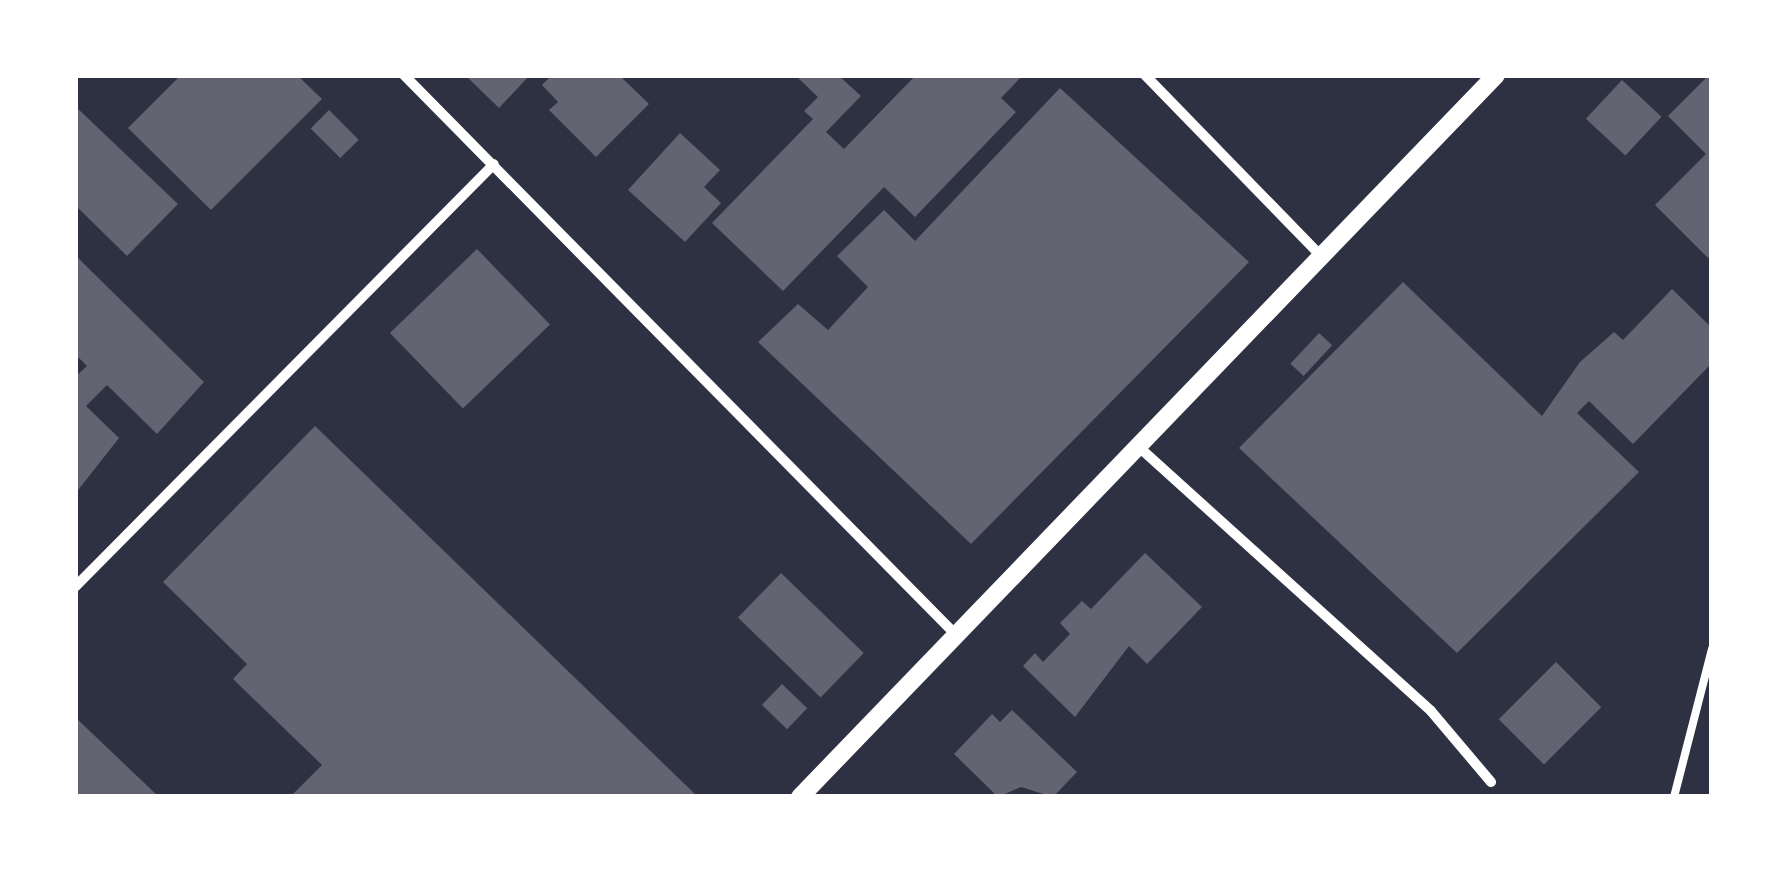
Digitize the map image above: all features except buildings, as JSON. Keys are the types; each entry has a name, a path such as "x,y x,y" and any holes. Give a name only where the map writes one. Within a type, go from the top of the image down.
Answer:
{"street":[{"path":"404,75 955,634"},
{"path":"1144,75 1320,254"},
{"path":"800,797 1496,75"},
{"path":"75,588 494,164"},
{"path":"1140,448 1430,712 1491,782"}],"lane":[{"path":"1674,797 1712,648"}]}
